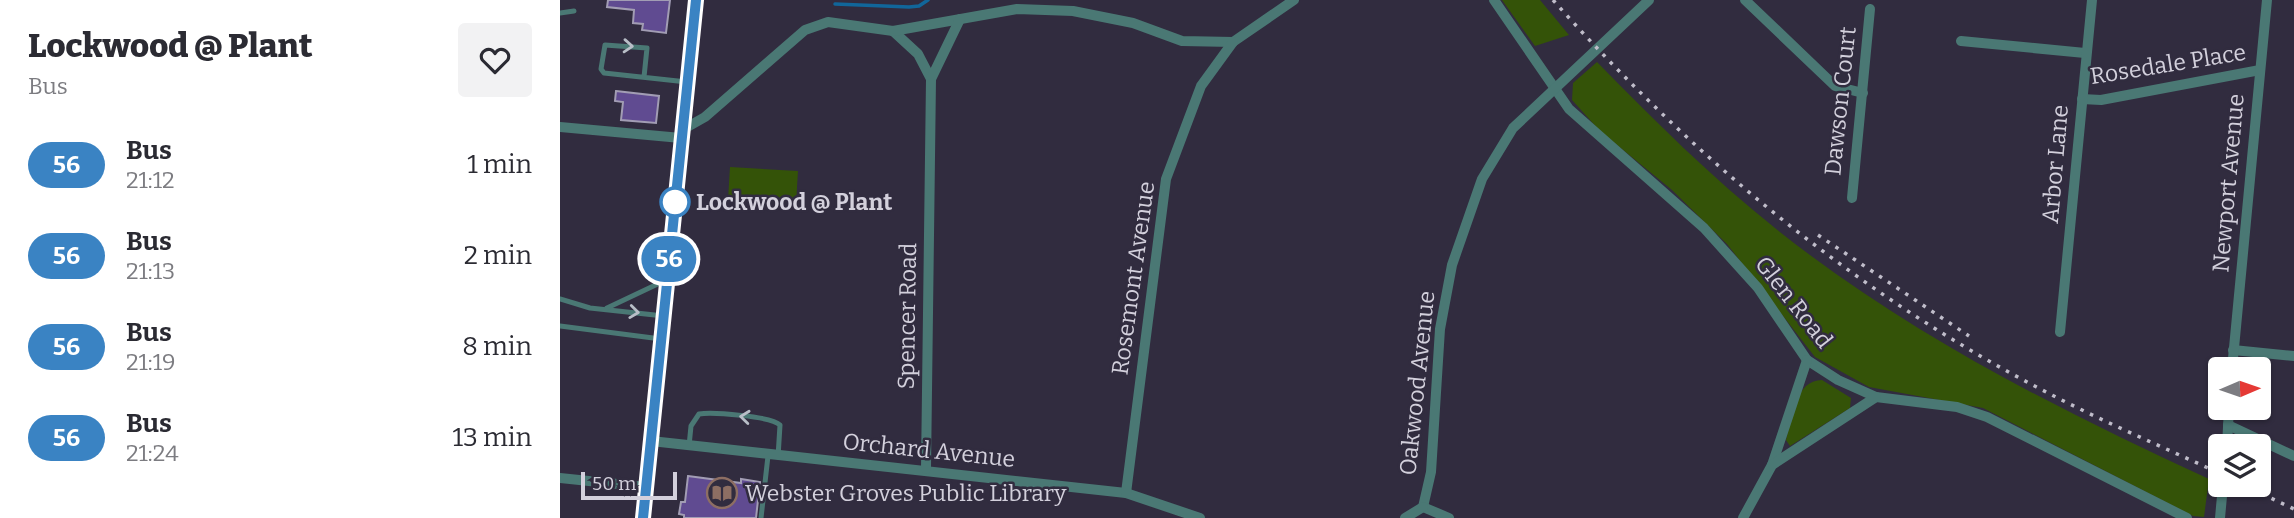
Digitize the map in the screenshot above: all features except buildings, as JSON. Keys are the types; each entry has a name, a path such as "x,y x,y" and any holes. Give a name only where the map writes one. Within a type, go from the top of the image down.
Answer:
{"main road":[{"path":"643,518 696,0"}],"street":[{"path":"560,127 682,134 805,30 828,22 894,31 1017,9 1073,11 1133,23 1182,41 1233,42 1294,0"},
{"name":"Glen Road","path":"1494,0 1569,109 1704,228 1758,288 1807,360 1838,380 1875,397 1957,407 1987,417 2187,518"},
{"name":"Oakwood Avenue","path":"1423,506 1431,472 1440,329 1452,265 1482,179 1513,128 1649,0"},
{"path":"1745,0 1835,86 1863,93"},
{"name":"Arbor Lane","path":"2060,332 2092,0"},
{"name":"Newport Avenue","path":"2233,357 2267,0"},
{"name":"Dawson Court","path":"1852,198 1870,9"},
{"name":"Spencer Road","path":"926,470 931,79 960,19"},
{"path":"894,31 918,54 931,79"},
{"name":"Rosedale Place","path":"1961,41 2085,53"},
{"name":"Rosemont Avenue","path":"1126,493 1166,179 1201,86 1233,42"},
{"name":"Rosedale Place","path":"2082,99 2101,100 2260,70"},
{"path":"2233,350 2294,356"},
{"path":"1743,518 1772,466 1807,360"},
{"path":"1772,466 1875,397"},
{"path":"2228,420 2228,434"},
{"path":"2228,425 2294,456"},
{"name":"Orchard Avenue","path":"651,440 773,456 1126,493 1200,518"},
{"path":"560,478 646,487"},
{"path":"2220,518 2222,497"},
{"path":"1405,518 1423,506 1449,518"}],"lane":[{"path":"560,13 574,11"},
{"path":"644,77 647,48 605,45 602,72 644,77 687,82"},
{"path":"604,309 667,279"},
{"path":"560,299 604,309 663,316"},
{"path":"560,326 661,339"},
{"path":"689,446 691,426 699,414 775,421 779,425 761,518"}],"green space":[{"path":"1502,0 1540,0 1569,35 1535,46"},
{"path":"1597,62 1683,148 1751,209 1877,302 2039,397 2208,479 2204,517 2193,516 1983,408 1869,387 1815,357 1727,244 1672,190 1600,131 1572,100 1573,83"},
{"path":"730,167 798,171 796,204 728,200"},
{"path":"1822,380 1851,398 1850,408 1790,446 1786,440 1800,393 1806,386"}],"waterway":[{"path":"835,4 909,7 919,6 928,0"}],"railway":[{"path":"1553,0 1607,59 1722,169 1846,268 1978,355 2069,404 2208,468"},
{"path":"1818,235 1969,336"},
{"path":"2268,497 2294,509"}],"bus line":[{"name":"56","path":"643,518 696,0"}],"place":[{"name":"Lockwood @ Plant","path":"675,202"},
{"name":"Webster Groves Public Library","path":"722,493"}]}
